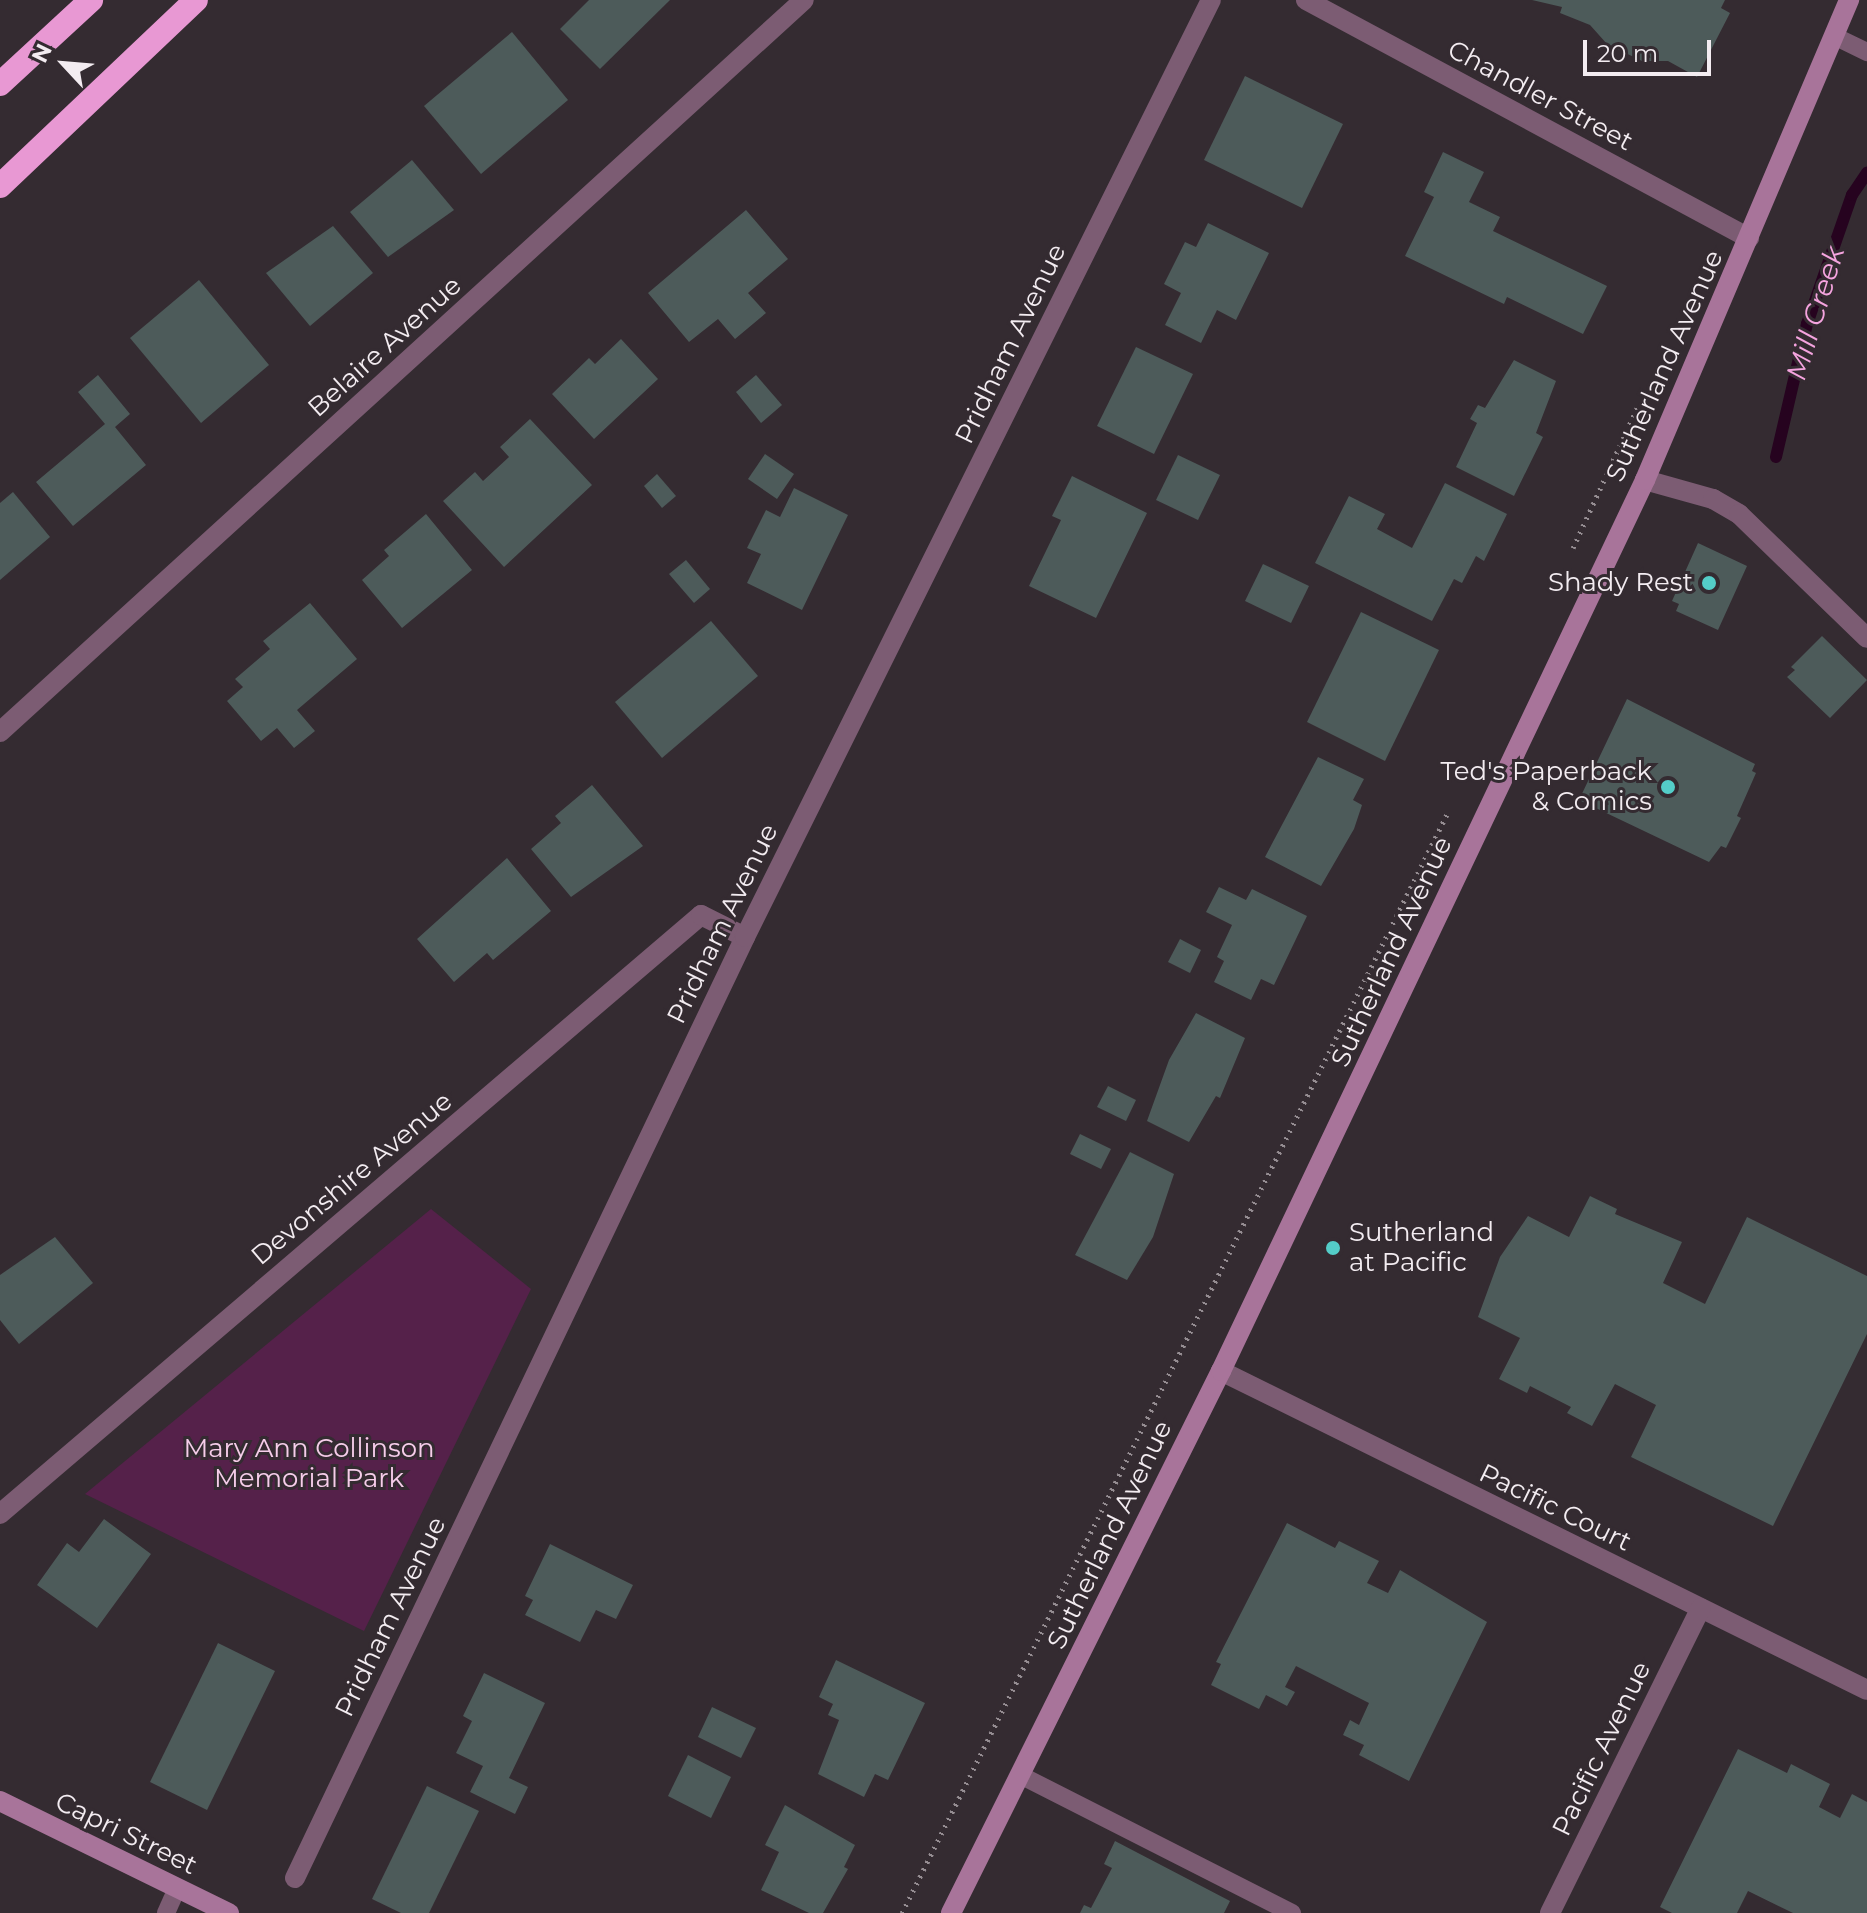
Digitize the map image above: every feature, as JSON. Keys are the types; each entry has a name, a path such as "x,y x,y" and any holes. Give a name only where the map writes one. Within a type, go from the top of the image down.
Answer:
{"highway":[{"path":"0,84 91,0"},
{"path":"0,186 196,0"}],"street":[{"name":"Belaire Avenue","path":"0,732 804,0"},
{"name":"Pridham Avenue","path":"295,1878 745,937 1211,0"},
{"name":"Chandler Street","path":"1306,0 1749,238"},
{"name":"Sutherland Avenue","path":"951,1913 1221,1371 1645,480 1849,0"},
{"path":"1645,480 1713,499 1739,514 1867,638"},
{"name":"Devonshire Avenue","path":"0,1514 701,915 745,937"},
{"name":"Pacific Court","path":"1221,1371 1867,1690"},
{"name":"Pacific Avenue","path":"1550,1913 1701,1608"},
{"name":"Capri Street","path":"0,1801 229,1913"}],"lane":[{"path":"1834,36 1867,52"},
{"path":"1020,1775 1292,1913"},
{"path":"166,1913 177,1888"}],"path":[{"path":"1569,557 1640,400"},
{"path":"902,1913 1448,812"}],"green space":[{"name":"Mary Ann Collinson Memorial Park","path":"431,1209 531,1289 364,1631 85,1494"}],"building":[{"path":"589,0 670,0 600,69 560,29"},
{"path":"1532,0 1725,0 1721,8 1730,13 1697,77 1668,61 1642,61 1607,44 1590,25 1560,13 1562,7"},
{"path":"512,32 568,100 481,174 424,106"},
{"path":"1245,76 1343,124 1302,208 1204,160"},
{"path":"1443,152 1484,172 1469,202 1500,217 1493,231 1607,286 1583,334 1507,297 1504,304 1405,256 1434,197 1424,192"},
{"path":"412,160 454,210 388,257 350,212"},
{"path":"746,210 788,259 748,293 766,313 735,339 718,319 689,342 648,293"},
{"path":"1208,223 1269,253 1236,320 1217,310 1201,343 1165,325 1181,293 1164,284 1185,242 1196,247"},
{"path":"333,226 373,273 310,326 266,273"},
{"path":"199,280 269,365 201,423 130,338"},
{"path":"621,339 658,379 594,439 552,394 589,358 595,364"},
{"path":"1136,347 1193,374 1154,454 1097,426"},
{"path":"1514,360 1556,381 1536,433 1543,437 1514,496 1456,467 1477,423 1470,419 1478,405 1485,408"},
{"path":"98,375 130,414 115,427 146,465 73,526 36,482 105,424 78,392"},
{"path":"756,375 782,405 761,423 736,392"},
{"path":"530,419 592,485 504,567 443,501 475,472 483,481 509,457 500,447"},
{"path":"765,454 794,474 777,499 748,479"},
{"path":"1178,455 1220,475 1198,520 1156,500"},
{"path":"657,474 676,496 662,508 644,486"},
{"path":"1072,476 1147,513 1096,618 1029,586 1061,520 1052,516"},
{"path":"1445,483 1507,514 1484,561 1476,556 1462,583 1454,579 1432,621 1315,563 1349,496 1385,514 1377,529 1412,548"},
{"path":"794,488 848,515 802,610 747,583 761,554 747,548 766,510 780,517"},
{"path":"13,492 50,537 0,580 0,503"},
{"path":"426,514 472,570 402,628 362,580 389,556 384,550"},
{"name":"Shady Rest","path":"1698,543 1747,566 1718,630 1676,611 1679,604 1672,601"},
{"path":"686,560 710,589 694,603 669,574"},
{"path":"1263,564 1309,586 1291,623 1245,601"},
{"path":"310,603 357,659 297,710 315,731 294,748 277,728 261,741 227,701 243,687 235,679 270,649 263,641"},
{"path":"1361,612 1439,650 1385,761 1307,722"},
{"path":"711,621 758,676 662,758 615,702"},
{"path":"1822,636 1867,680 1830,718 1787,677 1795,670 1791,667"},
{"name":"Ted's Paperback & Comics","path":"1627,699 1755,764 1752,771 1756,773 1737,816 1741,818 1726,848 1721,846 1709,862 1579,800"},
{"path":"1318,757 1364,779 1353,800 1362,805 1354,829 1321,886 1265,857"},
{"path":"592,785 643,846 571,897 531,849 561,823 555,816"},
{"path":"507,858 551,911 493,960 487,953 454,982 417,939"},
{"path":"1219,887 1246,900 1252,889 1307,916 1274,985 1261,979 1251,1000 1214,982 1224,961 1217,957 1232,925 1206,912"},
{"path":"1180,939 1201,950 1190,973 1168,962"},
{"path":"1196,1013 1245,1038 1220,1098 1216,1096 1189,1142 1147,1121 1169,1060"},
{"path":"1108,1086 1136,1100 1126,1121 1097,1107"},
{"path":"1080,1134 1111,1149 1101,1169 1070,1154"},
{"path":"1130,1152 1174,1174 1153,1237 1127,1280 1075,1255"},
{"path":"1590,1196 1617,1209 1615,1214 1682,1242 1663,1283 1705,1304 1747,1217 1867,1276 1867,1334 1773,1526 1631,1457 1656,1405 1615,1384 1592,1426 1567,1413 1571,1407 1530,1386 1527,1393 1499,1379 1520,1338 1478,1317 1500,1257 1528,1216 1569,1237"},
{"path":"55,1237 93,1283 19,1344 0,1320 0,1275"},
{"path":"104,1519 151,1554 97,1628 37,1585 67,1543 79,1552"},
{"path":"1287,1523 1335,1548 1339,1541 1379,1561 1367,1583 1388,1593 1400,1570 1487,1622 1409,1781 1359,1755 1364,1745 1343,1735 1350,1720 1359,1725 1369,1703 1296,1666 1285,1687 1295,1692 1287,1706 1266,1695 1259,1709 1211,1685 1221,1664 1216,1662"},
{"path":"550,1544 633,1585 616,1619 596,1610 580,1642 525,1615 533,1600 525,1596"},
{"path":"218,1643 275,1671 207,1810 150,1782"},
{"path":"836,1660 925,1703 888,1780 875,1774 864,1797 818,1774 839,1720 828,1715 833,1704 819,1697"},
{"path":"484,1673 545,1703 509,1778 528,1787 515,1814 470,1792 483,1766 456,1753 472,1721 463,1716"},
{"path":"712,1707 756,1728 741,1758 698,1737"},
{"path":"1738,1749 1787,1773 1791,1764 1830,1784 1819,1807 1840,1818 1852,1794 1867,1802 1867,1913 1793,1913 1748,1891 1737,1913 1672,1913 1660,1907"},
{"path":"688,1755 731,1777 711,1818 668,1796"},
{"path":"427,1786 479,1811 429,1913 401,1913 372,1899"},
{"path":"785,1805 855,1845 844,1867 848,1869 823,1913 809,1913 761,1890 779,1852 765,1845"},
{"path":"1115,1841 1230,1901 1224,1913 1080,1913 1084,1905 1091,1908 1112,1868 1104,1864"}],"waterway":[{"name":"Mill Creek","path":"1776,457 1807,324 1852,195 1867,173"}],"place":[{"name":"Shady Rest","path":"1709,583"},
{"name":"Ted's Paperback & Comics","path":"1668,787"},
{"name":"Sutherland at Pacific","path":"1333,1248"}]}
